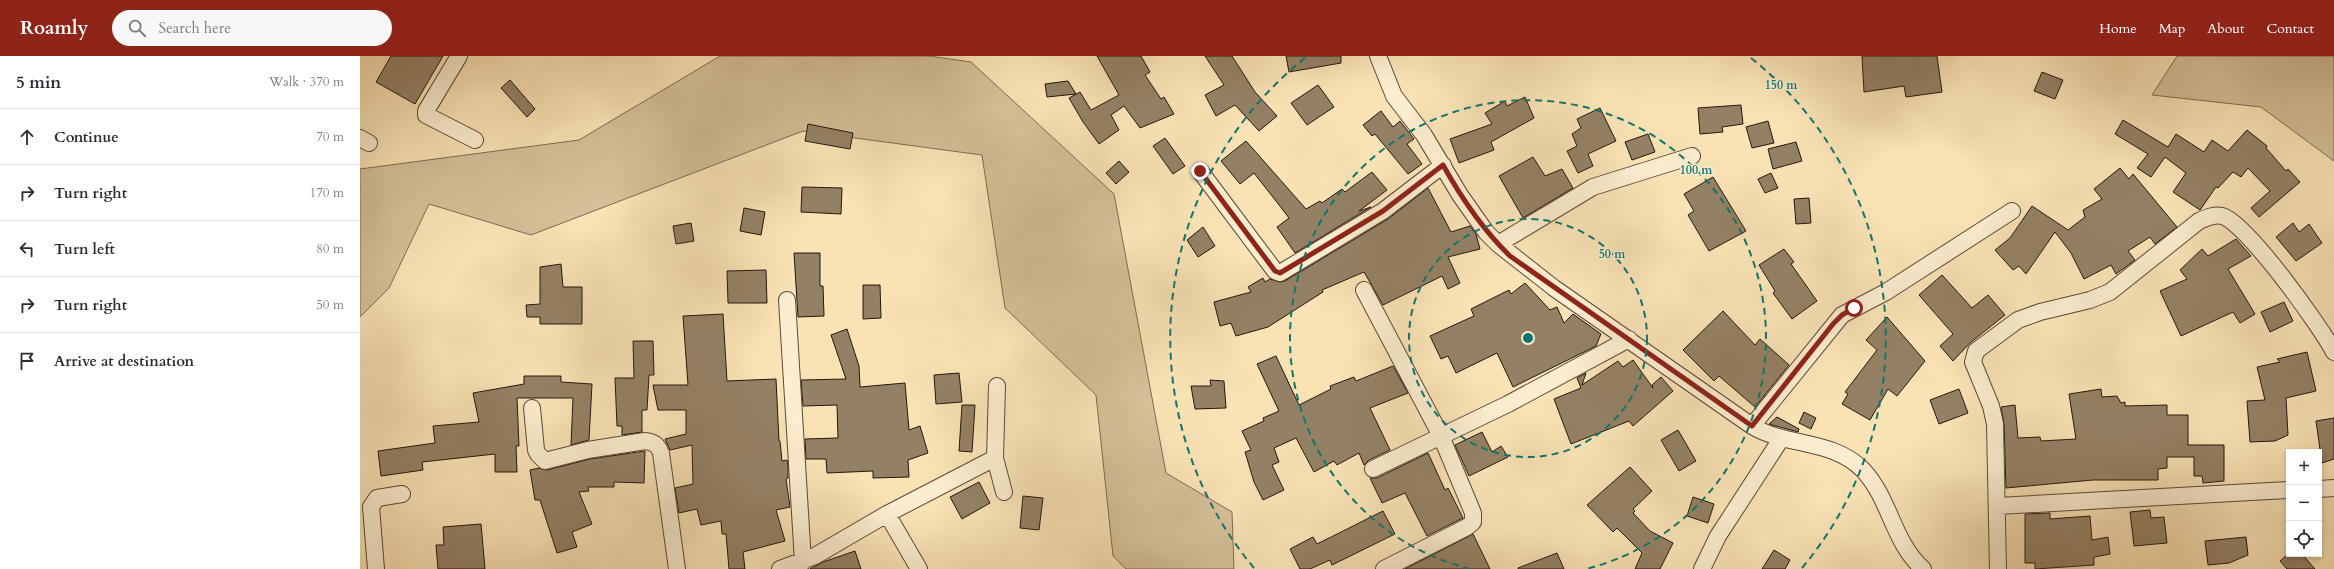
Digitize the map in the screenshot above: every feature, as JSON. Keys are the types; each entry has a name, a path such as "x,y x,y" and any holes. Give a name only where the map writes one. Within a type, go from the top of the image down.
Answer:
{"street":[{"path":"459,56 426,111 426,115 475,140"},
{"path":"1378,56 1394,96 1424,135 1473,214 1486,232 1498,244 1554,288 1752,426 1766,434 1781,439 1827,448 1843,454 1863,470 1875,485 1905,551 1923,569"},
{"path":"1498,244 1593,187 1692,156"},
{"path":"1200,171 1275,271 1280,273 1383,211 1443,165"},
{"path":"1752,426 1842,315 1886,292 2012,211"},
{"path":"1998,569 1998,506 1995,424 1991,406 1973,362 1976,351 2018,320 2040,312 2090,300 2110,292 2199,221 2209,217 2222,216 2239,227 2286,282 2334,352"},
{"path":"1364,290 1441,436 1474,513 1473,522 1467,527 1384,569"},
{"path":"787,300 813,562"},
{"path":"1373,469 1508,404 1629,339"},
{"path":"997,386 995,458 1004,492"},
{"path":"532,408 536,450 545,461 588,450 645,441 653,442 658,446 661,453 677,569"},
{"path":"1702,569 1718,536 1781,439"},
{"path":"780,569 813,562 887,514 995,458"},
{"path":"2322,489 2334,488"},
{"path":"1998,506 2286,490"},
{"path":"376,569 371,507 377,498 402,494"},
{"path":"887,514 919,569"}],"shaded area":[{"path":"720,56 929,56 971,62 1114,194 1166,473 1232,512 1234,569 1126,569 1113,556 1096,395 1005,308 982,155 803,131 531,235 429,204 389,288 360,317 360,169 579,140"},
{"path":"2177,56 2334,56 2334,161 2261,107 2152,95"}],"building":[{"path":"391,56 443,56 415,104 376,82"},
{"path":"1097,56 1141,56 1150,72 1145,75 1161,99 1164,97 1174,114 1140,128 1124,106 1111,115 1119,130 1099,144 1083,122 1069,98 1080,92 1091,110 1119,95"},
{"path":"1205,56 1232,56 1255,92 1277,116 1259,131 1235,105 1216,116 1205,95 1224,85"},
{"path":"1286,56 1341,56 1341,63 1289,72"},
{"path":"1862,56 1937,56 1942,92 1906,97 1904,86 1864,92"},
{"path":"2042,72 2063,80 2055,99 2034,91"},
{"path":"510,80 535,109 527,117 501,88"},
{"path":"1068,81 1076,94 1047,97 1045,84"},
{"path":"1318,85 1334,107 1307,125 1291,103"},
{"path":"1525,97 1534,118 1491,142 1494,150 1459,163 1450,139 1492,124 1485,113 1505,101 1507,106"},
{"path":"1741,105 1743,124 1722,127 1723,132 1700,134 1698,108"},
{"path":"1600,108 1616,141 1588,154 1593,166 1578,173 1567,151 1577,146 1572,134 1581,128 1577,119"},
{"path":"1381,111 1393,127 1400,121 1414,139 1407,144 1422,164 1408,174 1375,134 1372,136 1363,125"},
{"path":"2123,120 2168,147 2176,134 2204,152 2212,140 2228,151 2247,130 2267,146 2266,148 2286,171 2288,169 2300,182 2259,217 2251,208 2270,191 2248,168 2241,177 2233,172 2218,188 2216,187 2200,210 2173,192 2186,173 2165,157 2151,177 2137,168 2148,154 2115,134"},
{"path":"1768,121 1774,143 1752,148 1746,127"},
{"path":"808,124 853,133 850,149 805,141"},
{"path":"1648,134 1655,152 1632,160 1625,142"},
{"path":"1165,138 1185,166 1173,174 1153,146"},
{"path":"1246,141 1306,209 1320,201 1322,203 1342,189 1345,192 1372,172 1387,190 1359,211 1371,207 1295,253 1277,227 1289,218 1254,173 1240,184 1221,161"},
{"path":"1796,142 1802,161 1773,169 1768,149"},
{"path":"1533,157 1545,176 1562,169 1573,188 1523,218 1499,176"},
{"path":"1119,161 1129,172 1116,184 1106,173"},
{"path":"2120,168 2129,179 2133,174 2177,227 2155,244 2150,237 2128,251 2135,260 2116,274 2111,265 2084,279 2071,253 2055,232 2026,274 2019,266 2013,270 1995,250 2010,238 2032,206 2068,230 2085,217 2083,210 2102,199 2094,189"},
{"path":"1771,173 1778,188 1765,193 1758,179"},
{"path":"1713,177 1746,231 1709,251 1688,215 1694,211 1684,194"},
{"path":"802,187 842,188 841,214 801,212"},
{"path":"1428,188 1451,232 1470,226 1476,234 1480,249 1448,257 1460,283 1448,289 1442,276 1383,305 1364,272 1322,290 1323,292 1268,327 1236,336 1231,323 1220,326 1214,302 1251,292 1248,287 1263,278 1265,282 1270,279 1280,282 1285,281 1388,219"},
{"path":"1809,198 1811,223 1796,224 1794,199"},
{"path":"744,208 765,212 761,235 740,231"},
{"path":"691,223 694,241 676,244 673,226"},
{"path":"2293,223 2299,232 2309,224 2322,243 2296,261 2276,237"},
{"path":"1203,227 1215,246 1198,257 1187,240"},
{"path":"2236,239 2251,256 2228,269 2255,314 2240,323 2233,312 2181,336 2160,291 2187,279 2180,270 2202,249 2208,256"},
{"path":"1784,249 1794,262 1791,264 1817,301 1792,319 1773,293 1775,291 1759,265"},
{"path":"794,253 820,253 820,286 823,286 824,316 798,317"},
{"path":"561,264 563,287 582,287 582,324 540,324 540,317 527,317 526,305 540,304 540,267"},
{"path":"766,270 767,303 728,303 727,271"},
{"path":"1942,275 1972,308 1988,295 2005,315 1970,343 1953,361 1940,346 1953,334 1919,295"},
{"path":"1525,283 1550,310 1557,307 1564,323 1573,314 1601,334 1596,346 1513,387 1497,353 1456,373 1448,356 1441,359 1430,336 1474,316 1471,309 1509,290 1511,294"},
{"path":"863,285 880,285 881,318 863,319"},
{"path":"2284,302 2293,321 2270,332 2261,312"},
{"path":"1723,311 1755,345 1760,339 1789,365 1755,407 1719,376 1714,381 1683,350"},
{"path":"723,314 727,381 776,379 779,441 782,461 787,460 788,464 788,478 786,479 790,507 776,510 785,541 743,552 745,569 729,569 726,534 722,534 721,521 701,525 697,509 679,513 675,488 693,484 692,445 670,450 665,439 686,434 686,410 658,410 653,385 688,385 683,316"},
{"path":"1887,317 1925,361 1897,396 1888,389 1870,420 1842,404 1848,394 1845,392 1877,350 1866,340"},
{"path":"847,329 859,366 860,387 905,383 909,430 920,426 928,453 908,460 909,477 873,478 873,471 827,473 826,459 806,459 805,439 838,438 837,405 803,406 801,380 846,379 831,335"},
{"path":"633,341 653,341 654,375 649,375 647,410 642,410 642,432 622,435 622,426 617,426 615,378 634,378"},
{"path":"2307,352 2316,391 2286,398 2288,435 2275,441 2250,442 2247,401 2265,400 2257,367 2280,362 2277,359"},
{"path":"1276,356 1299,405 1331,389 1330,386 1354,377 1356,381 1393,366 1408,393 1370,408 1390,450 1369,460 1364,465 1359,453 1337,465 1334,461 1314,472 1296,438 1274,448 1279,462 1272,465 1284,490 1263,500 1254,482 1245,452 1251,450 1242,431 1264,421 1263,418 1279,411 1257,364"},
{"path":"1633,360 1653,388 1652,385 1661,377 1673,391 1633,426 1629,421 1571,444 1554,399 1581,388 1577,378 1586,373 1582,385 1618,361 1623,367"},
{"path":"959,373 962,402 936,404 934,375"},
{"path":"524,376 561,376 561,382 592,384 589,440 571,445 573,398 517,398 519,446 516,446 517,472 495,472 495,454 422,462 423,470 381,476 378,451 435,443 433,426 479,422 473,393 524,384"},
{"path":"1210,380 1224,381 1226,408 1195,409 1191,386 1211,386"},
{"path":"1959,389 1968,413 1939,424 1930,400"},
{"path":"2101,389 2102,397 2117,396 2121,403 2125,402 2125,406 2167,405 2167,415 2188,415 2188,445 2224,445 2224,481 2203,483 2202,476 2194,476 2194,457 2167,457 2167,468 2158,469 2158,480 2093,480 2006,488 2004,424 2001,407 2015,405 2018,438 2040,437 2041,441 2076,439 2069,394"},
{"path":"962,405 975,405 972,452 959,451"},
{"path":"1804,412 1816,418 1811,429 1799,423"},
{"path":"1777,417 1799,429 1798,432 1769,424"},
{"path":"2334,418 2334,459 2322,463 2322,449 2320,449 2316,421"},
{"path":"1678,430 1696,461 1679,471 1661,440"},
{"path":"1482,432 1492,452 1501,446 1508,457 1469,476 1455,445"},
{"path":"645,451 644,483 614,482 614,487 588,487 589,491 579,492 592,524 572,532 577,547 557,553 540,500 535,500 530,470 539,468 547,470 590,459"},
{"path":"1428,453 1445,490 1448,488 1463,518 1427,536 1405,493 1382,503 1370,478 1377,478"},
{"path":"1630,467 1652,491 1633,509 1635,511 1633,513 1650,531 1673,543 1660,569 1635,569 1642,553 1617,528 1613,532 1587,505"},
{"path":"979,482 990,503 962,519 950,497"},
{"path":"1023,496 1043,498 1039,530 1020,528"},
{"path":"1693,497 1714,504 1708,523 1687,516"},
{"path":"2150,510 2151,518 2164,517 2167,543 2134,546 2130,512"},
{"path":"1383,511 1395,534 1332,565 1330,560 1310,569 1300,569 1290,549 1313,537 1317,544"},
{"path":"2050,513 2050,519 2090,516 2092,540 2108,537 2110,554 2094,557 2094,565 2035,569 2035,563 2025,563 2025,514"},
{"path":"481,524 485,569 438,569 436,545 444,545 443,527"},
{"path":"1473,534 1490,569 1405,569 1471,535"},
{"path":"2246,537 2248,555 2229,563 2208,565 2205,541"},
{"path":"1774,550 1790,560 1785,569 1762,569"},
{"path":"855,551 861,569 810,569 823,562"},
{"path":"1557,553 1564,569 1518,569 1518,568"},
{"path":"2286,556 2286,557 2305,557 2315,569 2287,569 2280,561"}],"route":[{"path":"1200,171 1226,203 1275,271 1280,273 1357,225 1383,211 1443,165 1460,195 1486,232 1510,256 1752,426 1833,324 1842,315 1854,308"}]}
